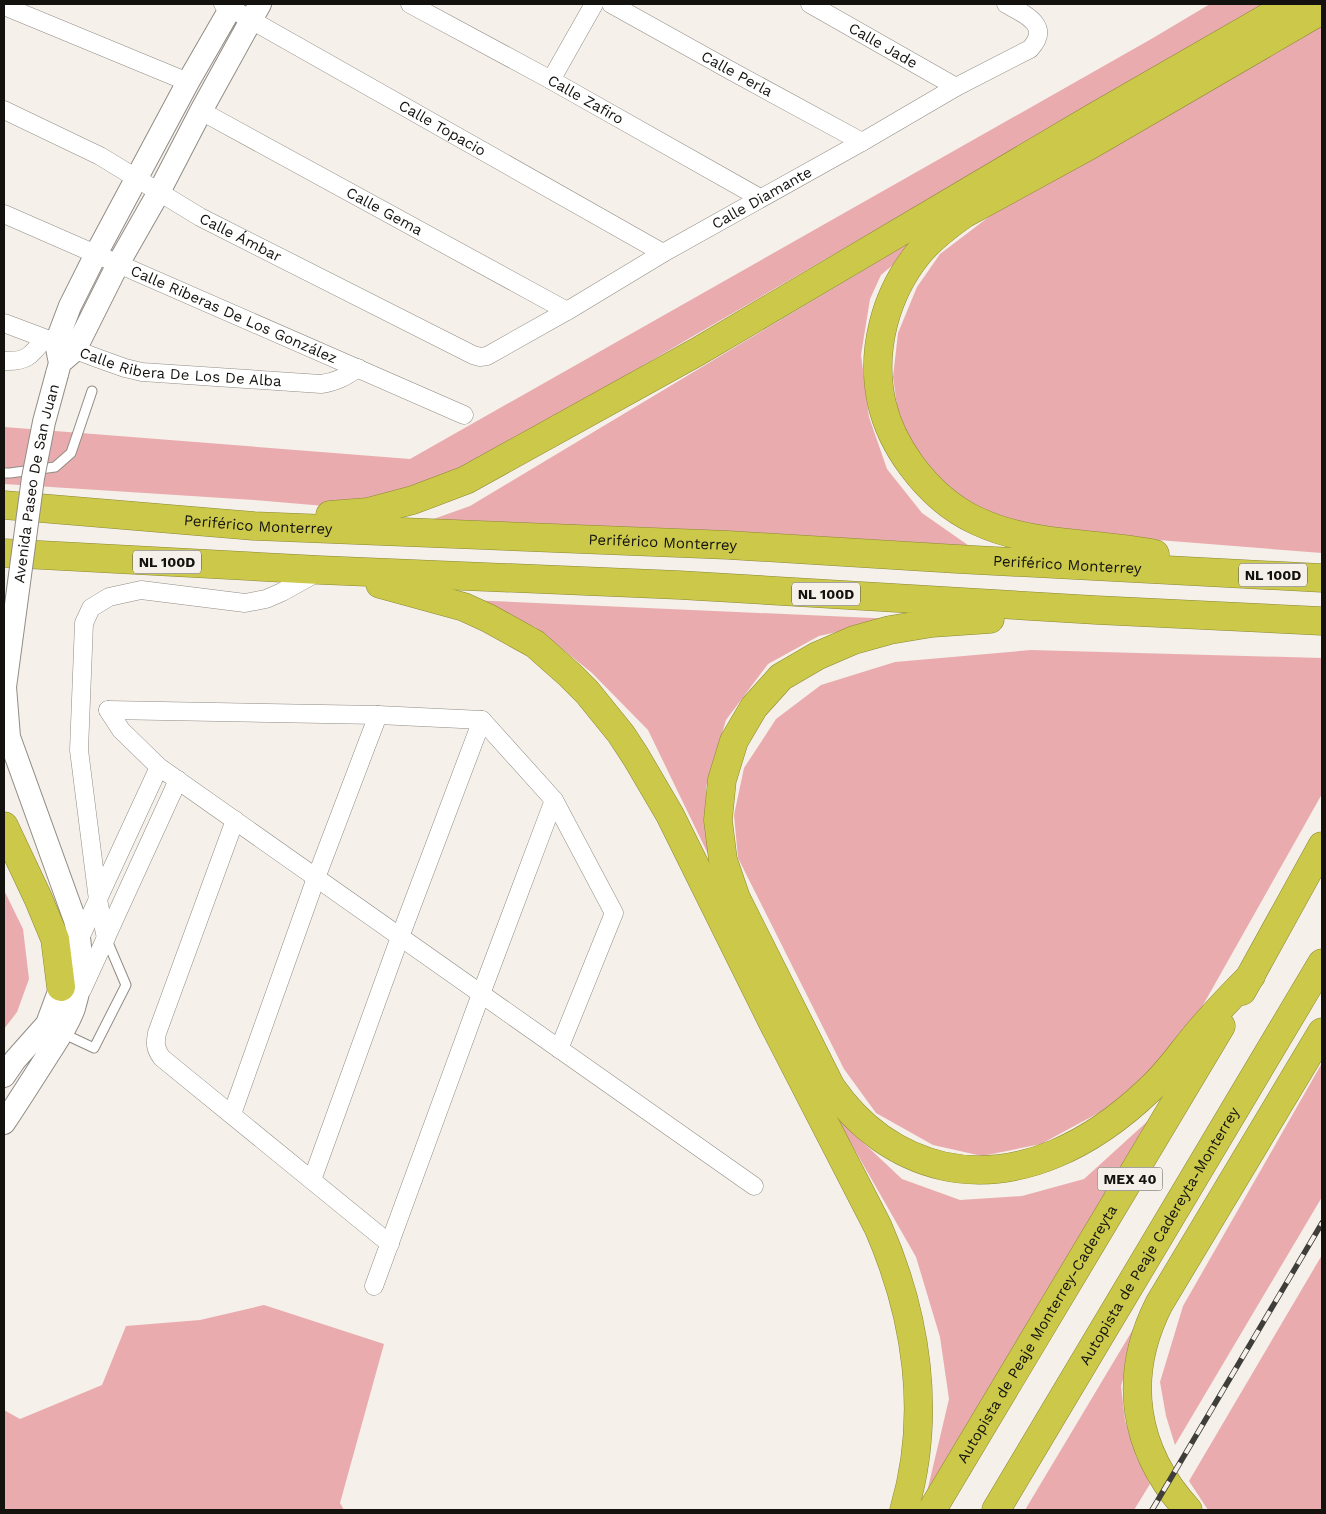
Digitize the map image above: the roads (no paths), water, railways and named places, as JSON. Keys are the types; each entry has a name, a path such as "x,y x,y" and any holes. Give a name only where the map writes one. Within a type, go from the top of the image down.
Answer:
{"highway":[{"path":"254,526 302,518 368,512 412,500 466,480 697,352 1091,119 1291,4"},
{"path":"1224,572 1185,561 1129,549 1031,538 1012,534 984,524 959,510 936,492 916,472 896,440 882,404 879,385 880,345 883,326 900,282 918,254 947,226 964,214 1092,144 1322,10"},
{"name":"Periférico Monterrey","path":"4,505 254,526 728,545 1322,578"},
{"name":"NL 100D","path":"4,553 325,570 679,585 1096,610 1322,621"},
{"path":"325,570 464,607 520,635 535,644 587,692 636,756 670,815 772,1021 878,1227 890,1255 908,1314 914,1344 917,1375 916,1446 911,1482 904,1510"},
{"path":"1096,610 1035,617 972,619 890,630 854,640 817,656 781,677 754,706 734,742 722,780 718,820 723,860 736,898 831,1087 842,1103 854,1117 884,1140 917,1158 953,1168 988,1170 1023,1166 1040,1161 1064,1150 1101,1129 1130,1108 1170,1069 1223,1004 1251,976"},
{"path":"4,826 38,898 54,939 67,998"},
{"name":"Autopista de Peaje Monterrey-Cadereyta","path":"932,1510 1251,976 1322,846"},
{"name":"Autopista de Peaje Cadereyta-Monterrey","path":"996,1510 1322,963"},
{"path":"1188,1510 1175,1496 1154,1463 1141,1425 1137,1390 1138,1372 1145,1336 1159,1304 1322,1032"}],"street":[{"name":"Calle Zafiro","path":"410,4 551,80 760,198"},
{"path":"551,80 594,4"},
{"name":"Calle Perla","path":"611,4 862,142"},
{"name":"Calle Jade","path":"810,4 956,86"},
{"name":"Calle Diamante","path":"480,357 487,356 567,311 663,253 862,142 956,86 1030,49 1037,42 1039,34 1037,25 1030,17 1006,4"},
{"name":"Calle Topacio","path":"229,5 255,12 663,253"},
{"name":"Avenida Paseo De San Juan","path":"78,929 9,737 5,687 33,478 58,354 70,306 229,5"},
{"path":"4,6 188,82"},
{"name":"Avenida Paseo De San Juan","path":"58,354 118,264 159,192 255,12"},
{"name":"Calle Ámbar","path":"4,110 100,156 200,217 464,351 480,357"},
{"name":"Calle Gema","path":"201,111 567,311"},
{"name":"Calle Riberas De Los González","path":"4,214 464,416"},
{"name":"Calle Ribera De Los De Alba","path":"4,323 58,354 159,374 320,384 332,383 344,378 358,368"},
{"path":"4,361 14,362 30,357 58,354"},
{"path":"106,938 98,900 79,750 84,623 91,608 109,597 141,590 245,603 266,599 325,570"},
{"path":"559,1049 614,913 554,800 482,720 378,715 108,710 121,730 159,767 235,820 316,878 559,1049 754,1186"},
{"path":"232,1114 316,878 378,715"},
{"path":"312,1180 400,937 482,720"},
{"path":"67,998 69,966 78,929 98,900 159,767"},
{"path":"4,1123 54,1028 67,998 106,938 178,780"},
{"path":"374,1286 554,800"},
{"path":"235,820 157,1033 156,1051 162,1058 390,1244"},
{"path":"4,1076 15,1060 54,1028"}],"lane":[{"path":"4,473 54,467 70,453 92,390"},
{"path":"54,1028 94,1048 126,985 106,938"}],"railway":[{"path":"1152,1510 1322,1223"}]}
